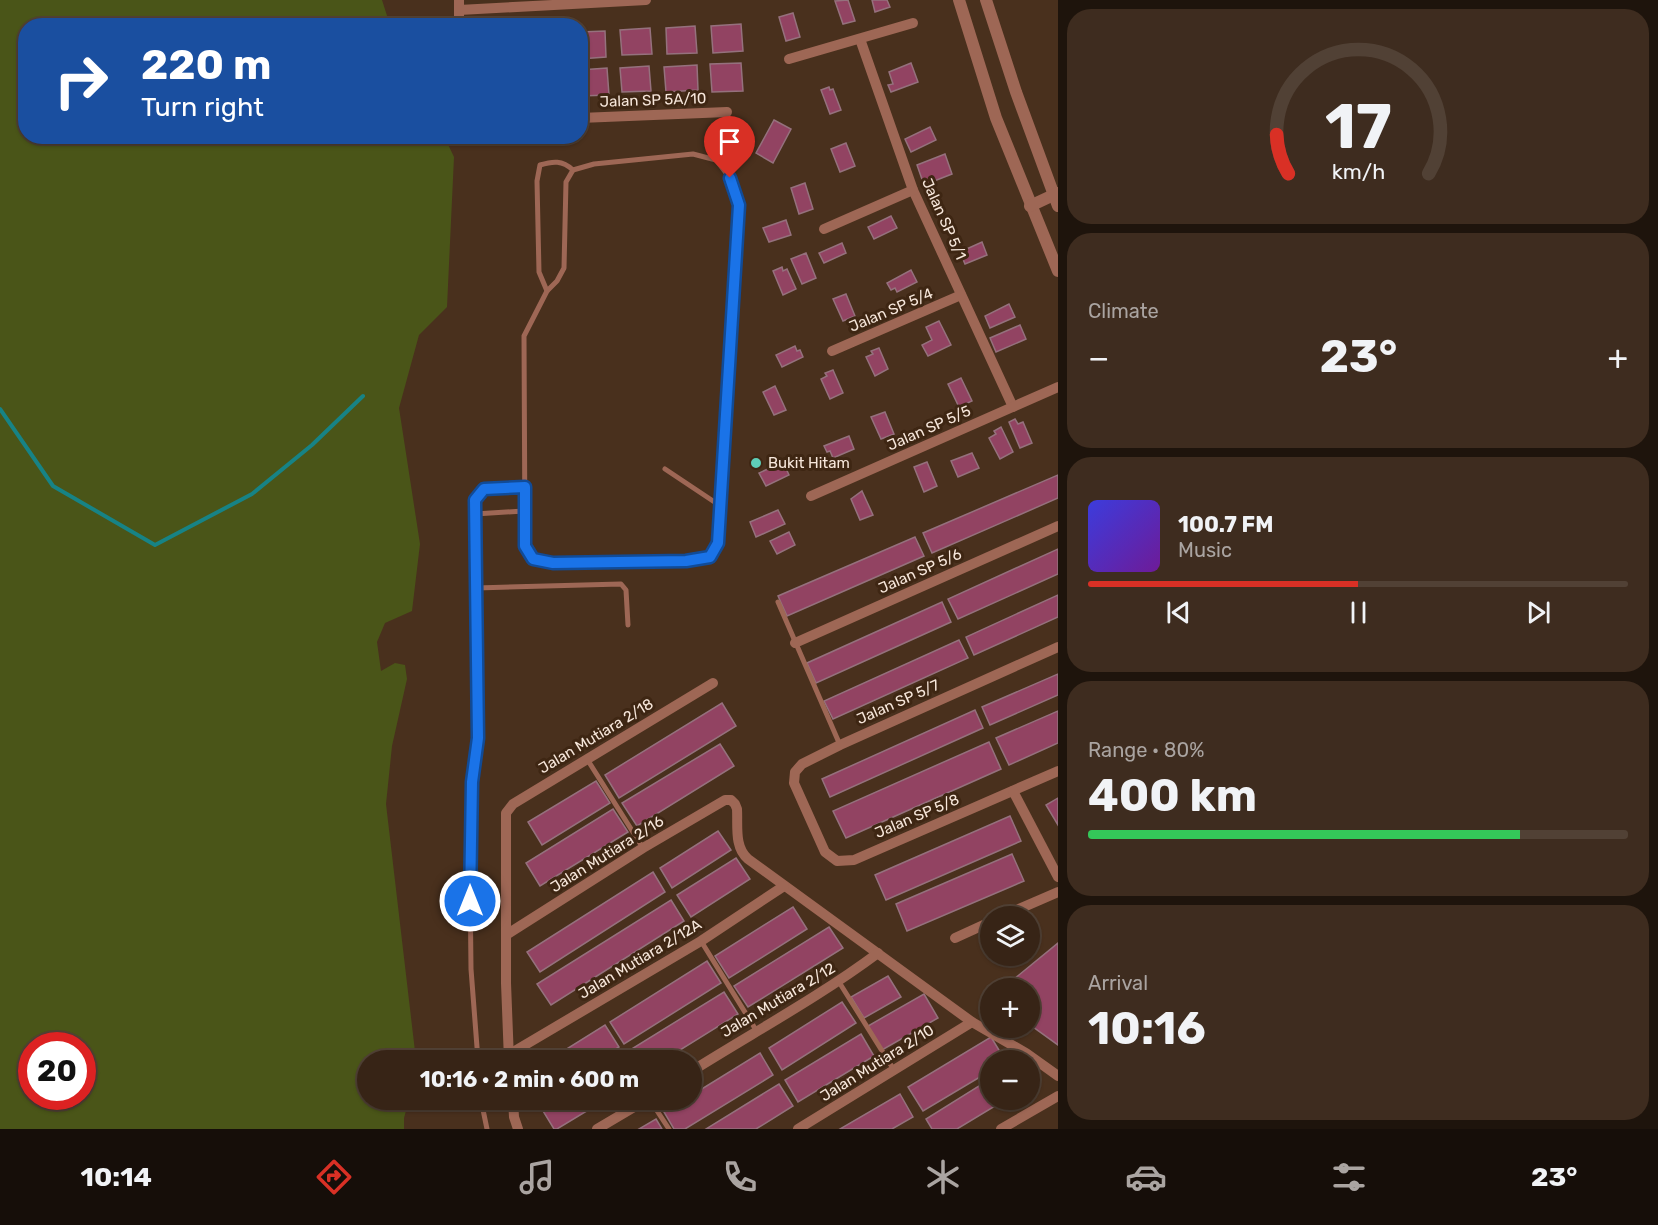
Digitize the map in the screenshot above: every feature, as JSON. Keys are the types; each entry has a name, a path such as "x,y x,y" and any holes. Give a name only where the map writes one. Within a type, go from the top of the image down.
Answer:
{"street":[{"path":"459,5 646,0"},
{"path":"959,0 996,118 1058,271"},
{"path":"987,0 1016,92 1056,198 1030,206"},
{"path":"789,59 913,23"},
{"name":"Jalan SP 5/1","path":"860,39 913,190 1013,406"},
{"name":"Jalan SP 5A/10","path":"588,118 727,112"},
{"path":"824,230 913,190"},
{"name":"Jalan SP 5/4","path":"832,351 961,295"},
{"name":"Jalan SP 5/5","path":"811,496 1058,387"},
{"name":"Jalan SP 5/6","path":"795,643 1058,526"},
{"name":"Jalan SP 5/7","path":"808,814 794,783 795,772 802,764 1058,647"},
{"name":"Jalan Mutiara 2/18","path":"506,935 505,823 506,813 513,804 713,683"},
{"name":"Jalan SP 5/8","path":"808,814 825,852 837,861 854,860 1058,771"},
{"path":"1013,791 1058,877"},
{"name":"Jalan Mutiara 2/16","path":"506,935 643,848 724,801 731,800 735,804 739,846 742,854 784,886"},
{"path":"784,886 972,1022 1026,1053 1058,1076"},
{"name":"Jalan Mutiara 2/12A","path":"521,1050 701,941 784,886"},
{"path":"1026,906 1058,892"},
{"path":"955,938 980,927"},
{"path":"506,935 508,1050"},
{"name":"Jalan Mutiara 2/12","path":"702,1065 838,982 878,953"},
{"name":"Jalan Mutiara 2/10","path":"805,1127 972,1022"},
{"path":"1001,1129 1058,1096"},
{"path":"514,1110 518,1129"},
{"path":"597,1129 630,1110"}],"lane":[{"path":"693,154 716,160 730,178 739,205 718,543 710,557 686,561 553,563 533,559 525,546 524,336 547,291 564,268 566,182 573,170 594,164 693,154"},
{"path":"547,291 539,272 537,181 540,165 552,162 566,163 573,170"},
{"path":"665,469 719,505"},
{"path":"476,1050 471,969 470,879 472,782 478,738 475,500 484,489 525,487"},
{"path":"475,514 524,511"},
{"path":"476,588 621,584 626,590 628,625"},
{"path":"778,602 840,745"},
{"path":"587,759 643,848"},
{"path":"701,941 756,1030"},
{"path":"838,982 894,1070"},
{"path":"483,1110 487,1129"},
{"path":"655,1110 669,1129"}],"green space":[{"path":"0,0 382,0 388,18 18,18 18,144 448,144 454,157 447,307 419,335 399,408 420,544 412,611 385,623 377,642 381,671 395,663 405,665 407,679 392,746 386,804 415,1050 357,1050 357,1110 406,1110 404,1129 0,1129"}],"building":[{"path":"848,0 855,21 843,24 835,1"},
{"path":"872,0 887,0 890,7 875,12"},
{"path":"793,13 800,37 786,41 779,17"},
{"path":"741,24 743,51 713,53 711,26"},
{"path":"695,26 697,53 667,54 666,28"},
{"path":"650,28 652,54 622,55 620,30"},
{"path":"605,31 606,57 588,58 588,32"},
{"path":"741,63 743,91 712,92 710,64"},
{"path":"911,63 918,82 891,92 888,85 893,84 889,72"},
{"path":"697,65 698,90 666,92 664,67"},
{"path":"649,66 651,91 622,92 620,68"},
{"path":"607,68 609,95 588,96 588,69"},
{"path":"829,87 830,90 833,89 841,110 830,114 821,90"},
{"path":"774,120 791,129 773,163 756,153"},
{"path":"930,127 936,140 911,152 905,139"},
{"path":"846,143 855,166 840,172 831,149"},
{"path":"945,154 952,174 924,185 917,165"},
{"path":"805,183 813,209 799,214 791,188"},
{"path":"891,216 897,228 874,239 868,227"},
{"path":"786,220 791,235 769,242 763,228"},
{"path":"982,242 987,255 965,264 960,252"},
{"path":"842,243 846,253 824,263 819,253"},
{"path":"806,253 816,278 802,284 791,259"},
{"path":"782,267 783,271 787,269 796,289 783,295 773,271"},
{"path":"911,270 917,282 897,292 895,288 891,290 887,283"},
{"path":"846,294 855,316 843,321 833,299"},
{"path":"1009,304 1015,317 990,328 985,316"},
{"path":"939,321 951,345 928,356 922,345 932,340 926,327"},
{"path":"1020,325 1026,339 996,352 990,338"},
{"path":"795,346 803,357 782,367 776,355"},
{"path":"879,348 888,369 875,376 866,357 873,354 871,351"},
{"path":"833,370 843,393 830,399 821,379 827,376 825,373"},
{"path":"961,378 972,401 959,407 948,384"},
{"path":"775,386 786,410 774,415 763,392"},
{"path":"885,412 894,434 881,439 871,417"},
{"path":"1015,419 1018,424 1023,422 1032,443 1020,448 1009,422"},
{"path":"1001,427 1013,452 1000,459 989,438"},
{"path":"849,436 854,449 833,458 830,451 827,452 824,446"},
{"path":"972,453 979,468 958,477 951,461"},
{"path":"783,462 789,475 766,486 759,473"},
{"path":"927,462 937,486 924,492 914,467"},
{"path":"1058,475 1058,498 932,553 923,533"},
{"path":"862,491 873,515 860,520 851,499"},
{"path":"778,510 785,524 756,537 750,522"},
{"path":"789,532 795,545 777,554 770,541"},
{"path":"915,537 924,556 787,616 778,596"},
{"path":"1058,549 1058,574 958,619 948,599"},
{"path":"1058,595 1058,617 974,655 966,637"},
{"path":"942,602 951,622 816,683 807,663"},
{"path":"959,640 968,658 833,719 824,701"},
{"path":"1058,674 1058,695 990,725 982,707"},
{"path":"722,703 736,726 619,798 605,775"},
{"path":"975,710 983,728 830,797 822,779"},
{"path":"1058,711 1058,743 1009,765 996,738"},
{"path":"989,742 1001,769 846,838 833,811"},
{"path":"720,744 734,766 637,826 622,803"},
{"path":"596,781 610,803 542,845 528,822"},
{"path":"1058,798 1058,825 1046,805"},
{"path":"613,809 628,832 540,886 526,863"},
{"path":"1010,816 1021,841 886,900 875,875"},
{"path":"718,831 731,850 672,888 660,868"},
{"path":"1012,854 1024,881 907,931 896,904"},
{"path":"736,858 750,879 691,917 677,895"},
{"path":"653,872 665,892 540,972 527,952"},
{"path":"671,900 684,921 551,1005 537,984"},
{"path":"793,907 807,929 729,978 715,956"},
{"path":"829,927 843,948 748,1007 734,986"},
{"path":"1058,943 1058,1045 1040,1032 1040,978 1015,978 1030,966 1040,966 1040,958"},
{"path":"707,961 721,983 624,1044 610,1022"},
{"path":"888,976 901,997 864,1018 851,997"},
{"path":"724,992 738,1014 680,1050 630,1050"},
{"path":"924,994 938,1018 882,1050 868,1026"},
{"path":"842,1002 856,1023 782,1070 769,1048"},
{"path":"605,1025 619,1047 614,1050 565,1050"},
{"path":"861,1034 874,1056 798,1102 785,1080"},
{"path":"989,1038 999,1050 980,1050 980,1077 923,1111 908,1087"},
{"path":"760,1053 773,1075 685,1129 674,1129 664,1112 667,1110 702,1110 702,1089"},
{"path":"779,1084 793,1106 756,1129 706,1129"},
{"path":"980,1085 980,1110 988,1110 957,1129 932,1129 926,1119"},
{"path":"900,1094 913,1117 892,1129 840,1129"},
{"path":"542,1110 588,1110 557,1129 554,1129"},
{"path":"656,1119 662,1129 639,1129"}],"waterway":[{"path":"0,409 53,486 155,545 252,494 312,445 363,396"}],"place":[{"name":"Bukit Hitam","path":"756,463"}],"route":[{"path":"470,901 472,782 478,738 475,500 484,489 525,487 525,546 533,559 553,563 686,561 710,557 718,543 739,205 730,178"}]}
